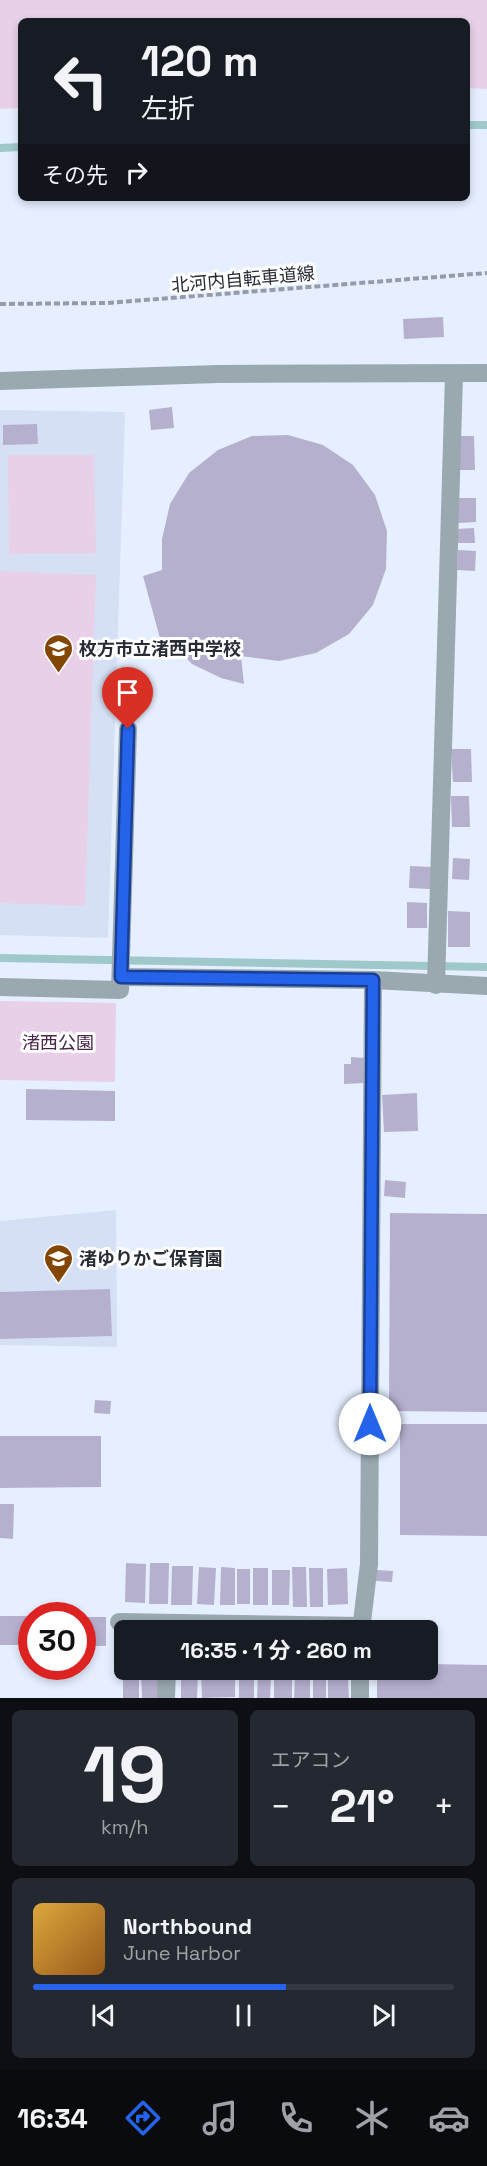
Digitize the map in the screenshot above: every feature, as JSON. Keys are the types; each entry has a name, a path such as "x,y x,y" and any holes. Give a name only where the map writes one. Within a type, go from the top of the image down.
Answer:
{"street":[{"path":"0,381 218,374 454,375 487,373"},
{"path":"436,985 454,375"},
{"path":"0,987 120,990 128,729"},
{"path":"121,977 373,980 487,986"},
{"path":"362,1620 369,1564 373,980"},
{"path":"166,1698 167,1680"},
{"path":"360,1680 360,1698"}],"path":[{"name":"北河内自転車道線","path":"0,304 106,303 487,273"}],"shaded area":[{"name":"枚方市立渚西中学校","path":"0,410 125,412 108,938 0,935"},
{"name":"渚ゆりかご保育園","path":"116,1210 117,1347 0,1345 0,1221"}],"green space":[{"path":"0,0 487,0 487,89 470,88 470,18 18,18 18,108 0,109"},
{"path":"8,455 94,455 96,553 9,554"},
{"path":"0,571 96,575 85,906 0,903"},
{"name":"渚西公園","path":"0,1001 116,1003 115,1082 0,1080"}],"building":[{"path":"443,317 444,337 404,339 403,319"},
{"path":"172,407 174,428 151,430 149,410"},
{"path":"37,424 38,444 3,445 3,425"},
{"path":"288,435 323,445 353,465 375,495 387,531 386,569 373,605 349,634 316,653 279,661 241,656 244,684 221,678 192,664 175,646 161,642 143,576 162,570 162,539 170,504 189,473 218,450 252,436"},
{"path":"457,436 474,436 475,470 459,470"},
{"path":"458,498 476,498 476,522 458,523"},
{"path":"474,528 475,543 456,543 456,529"},
{"path":"458,550 476,551 475,571 457,570"},
{"path":"451,749 471,749 472,782 453,782"},
{"path":"451,796 469,796 470,827 452,827"},
{"path":"453,858 470,859 469,880 452,879"},
{"path":"410,866 431,867 430,889 409,888"},
{"path":"407,902 427,903 427,928 407,928"},
{"path":"448,911 470,912 470,947 448,947"},
{"path":"351,1057 365,1058 365,1083 344,1084 344,1064 351,1064"},
{"path":"26,1089 115,1091 115,1121 26,1120"},
{"path":"417,1093 418,1131 384,1132 382,1095"},
{"path":"385,1180 406,1182 405,1198 384,1196"},
{"path":"390,1213 487,1214 487,1412 389,1411"},
{"path":"110,1289 112,1336 0,1339 0,1292"},
{"path":"95,1400 111,1401 110,1414 94,1413"},
{"path":"400,1424 487,1424 487,1536 400,1535"},
{"path":"0,1436 101,1436 101,1487 0,1488"},
{"path":"0,1504 14,1504 13,1539 0,1538"},
{"path":"126,1563 146,1564 145,1603 125,1602"},
{"path":"150,1563 169,1563 168,1604 149,1604"},
{"path":"172,1566 193,1566 192,1605 171,1605"},
{"path":"199,1567 216,1568 214,1605 197,1604"},
{"path":"221,1567 235,1568 235,1605 220,1605"},
{"path":"292,1567 306,1567 307,1607 293,1607"},
{"path":"253,1568 268,1568 268,1605 253,1605"},
{"path":"309,1568 323,1568 323,1607 310,1607"},
{"path":"347,1568 348,1604 328,1605 327,1569"},
{"path":"237,1569 250,1569 250,1604 237,1604"},
{"path":"272,1570 290,1570 289,1605 272,1605"},
{"path":"376,1570 393,1571 392,1582 376,1581"},
{"path":"0,1616 18,1616 18,1645 0,1645"},
{"path":"96,1617 106,1617 106,1646 96,1646"},
{"path":"438,1664 487,1665 487,1698 377,1698 377,1680 438,1680"},
{"path":"123,1680 139,1680 139,1698 123,1698"},
{"path":"141,1680 158,1680 158,1698 142,1698"},
{"path":"181,1680 198,1680 197,1698 181,1698"},
{"path":"201,1680 235,1680 235,1697 202,1698"},
{"path":"239,1680 254,1680 254,1698 239,1698"},
{"path":"258,1680 271,1680 270,1698 257,1698"},
{"path":"274,1680 292,1680 292,1698 274,1698"},
{"path":"295,1680 310,1680 310,1698 294,1698"},
{"path":"313,1680 326,1680 326,1698 313,1698"},
{"path":"328,1680 348,1680 349,1698 328,1698"}],"waterway":[{"path":"470,125 487,125"},
{"path":"0,148 18,147"},
{"path":"0,958 487,967"}],"place":[{"name":"枚方市立渚西中学校","path":"58,674"},
{"name":"渚ゆりかご保育園","path":"58,1284"}],"route":[{"path":"128,729 121,977 373,980 370,1424"}]}
